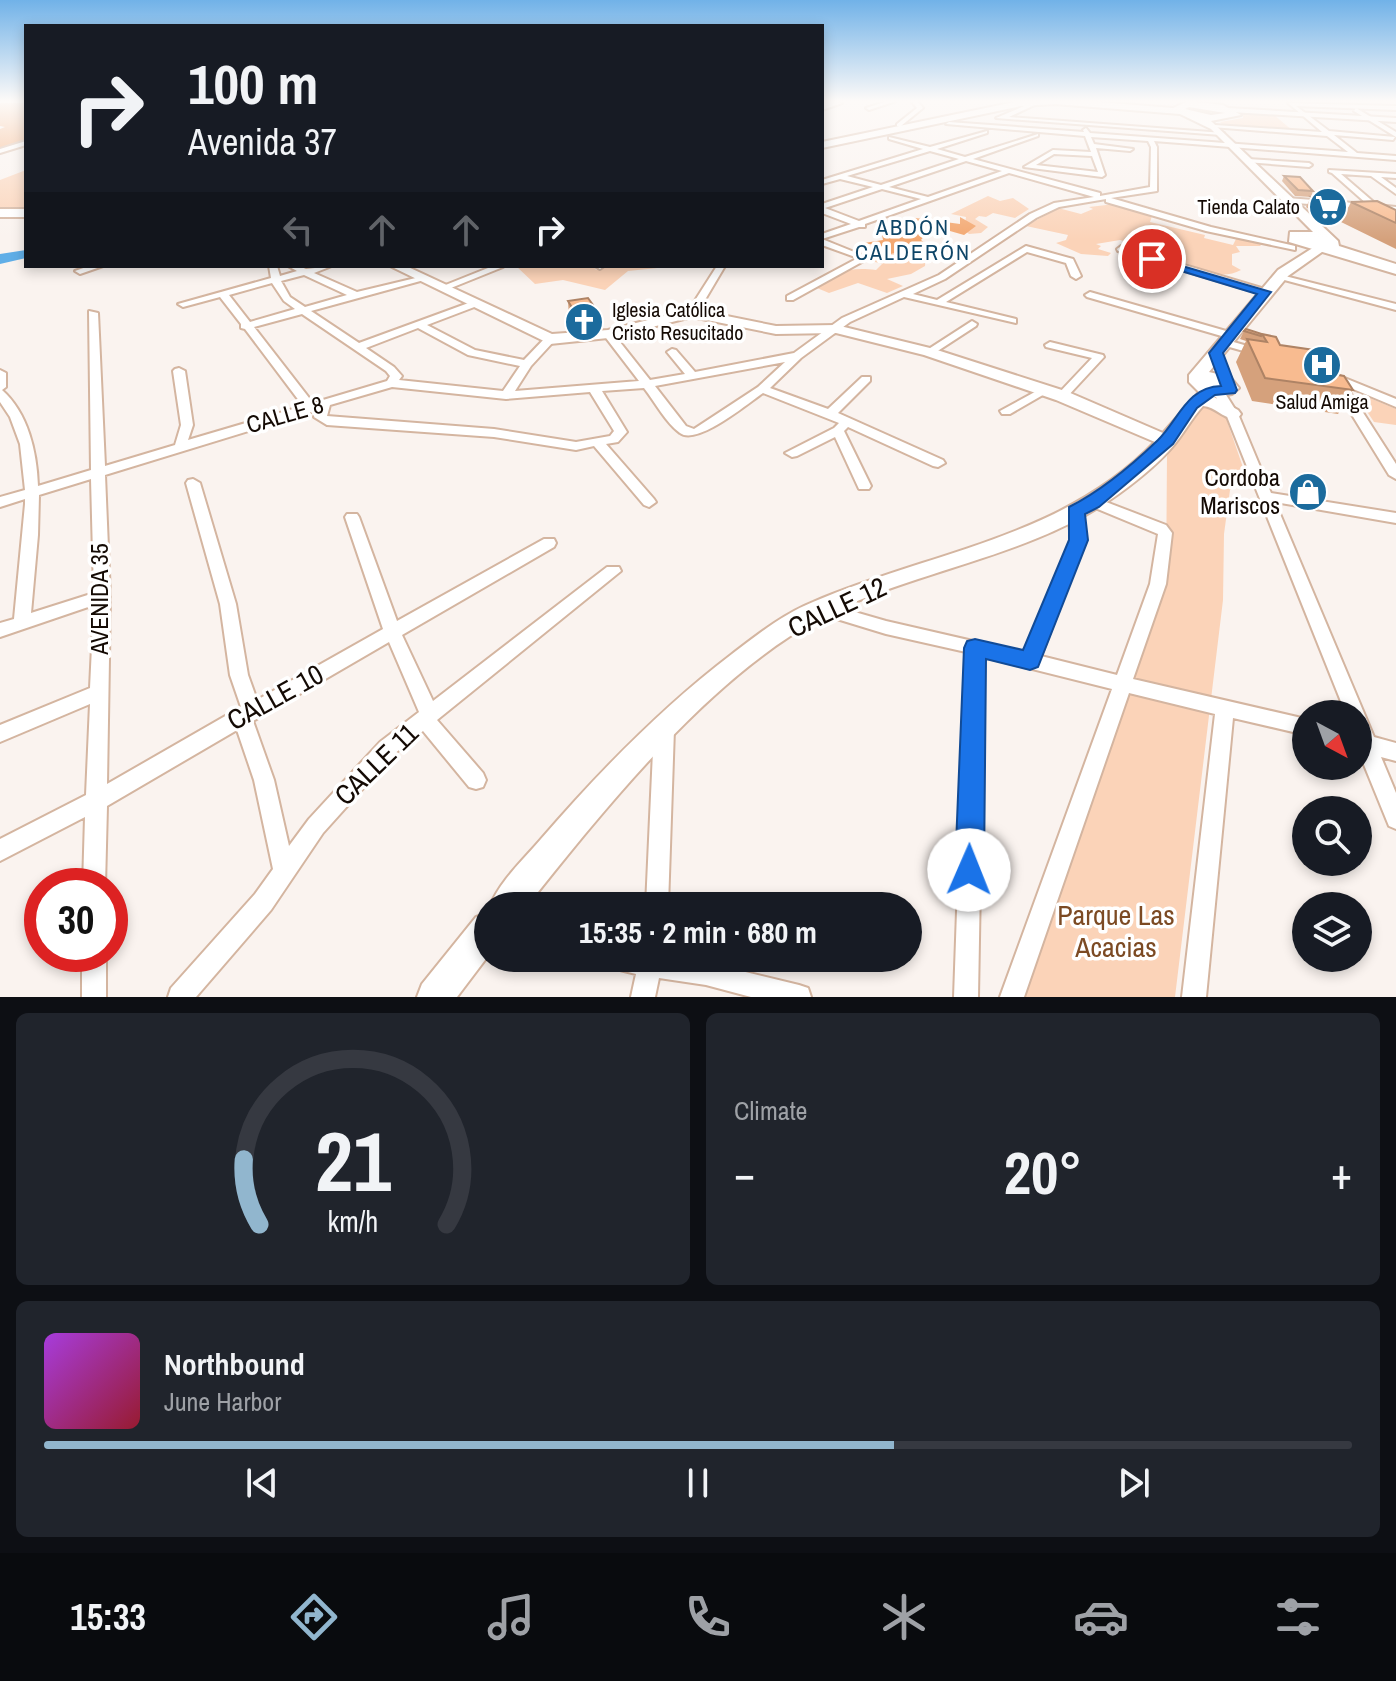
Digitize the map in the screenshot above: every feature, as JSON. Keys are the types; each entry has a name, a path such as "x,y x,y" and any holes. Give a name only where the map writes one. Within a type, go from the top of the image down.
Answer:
{"highway":[{"path":"0,215 24,215"}],"main road":[{"path":"1235,148 1295,203 1327,248"},
{"name":"CALLE 12","path":"1282,274 1294,241 1295,203"},
{"path":"1294,241 1388,267"},
{"name":"CALLE 12","path":"517,892 564,834 712,682 820,608 998,546 1084,507 1167,441 1182,416 1195,379 1222,343 1282,274 1327,248"},
{"path":"400,268 550,339 608,334 692,313 776,330 836,329 929,352 1062,396 1167,441"},
{"path":"1195,379 1218,388 1222,343"},
{"name":"CALLE 12","path":"1182,416 1196,402 1218,388"},
{"path":"1196,402 1215,402 1232,414"},
{"path":"435,997 474,947"}],"street":[{"path":"824,181 930,148 1200,227 1294,241"},
{"path":"824,207 1000,148"},
{"path":"608,334 687,433 706,427 762,389 797,356 846,320 906,295 990,248 1043,210 1154,189 1154,148"},
{"path":"1259,148 1396,158"},
{"path":"1345,148 1354,155"},
{"path":"824,238 1029,166 1053,152 1130,149"},
{"path":"1029,166 1102,175 1093,150"},
{"path":"1330,153 1352,173"},
{"path":"1378,156 1396,174"},
{"path":"1248,161 1309,165"},
{"path":"1375,207 1332,172 1396,174"},
{"path":"1372,174 1396,192"},
{"path":"840,176 930,200"},
{"path":"1295,203 1396,209"},
{"path":"824,209 862,225"},
{"path":"790,298 865,258 824,240"},
{"path":"938,303 1024,249 1070,261 1076,276"},
{"path":"1121,249 1265,292"},
{"path":"80,271 91,268"},
{"path":"274,268 277,285 299,309 359,347 396,376 391,383"},
{"path":"296,268 357,297"},
{"path":"183,304 322,268"},
{"path":"443,288 496,268"},
{"path":"692,313 720,268"},
{"path":"1282,274 1396,307"},
{"path":"245,326 421,278"},
{"path":"223,294 310,407"},
{"path":"906,295 1012,321"},
{"path":"1090,295 1222,343 1273,356"},
{"path":"359,347 474,304"},
{"name":"AVENIDA 35","path":"93,313 102,596 95,868"},
{"path":"929,352 972,324"},
{"path":"420,325 472,353 527,364"},
{"path":"506,395 527,364 550,339"},
{"path":"1050,345 1099,357 1062,396"},
{"path":"672,352 693,376"},
{"name":"CALLE 8","path":"0,502 181,444 391,383 506,395 647,384 797,356"},
{"path":"179,371 187,425 181,444"},
{"path":"0,373 0,387"},
{"path":"1396,403 1328,375 1396,475"},
{"path":"830,414 866,379"},
{"path":"325,403 320,417 327,421 494,433 576,446 599,444 617,438 621,432 593,387"},
{"path":"1218,388 1232,414 1349,700"},
{"path":"762,389 830,414 842,426 938,463"},
{"path":"1006,411 1044,390"},
{"path":"0,393 27,451 33,491 22,623"},
{"path":"792,453 842,426"},
{"path":"842,426 864,486"},
{"path":"599,444 649,502"},
{"path":"193,483 228,604 246,712 284,871"},
{"path":"1264,496 1396,518"},
{"path":"1012,997 1158,584 1165,533 1161,528 1084,507 1078,540 1030,661"},
{"path":"352,517 392,631 427,715 476,780"},
{"name":"CALLE 10","path":"0,850 97,800 246,712 549,543"},
{"name":"CALLE 11","path":"180,997 263,902 349,786 427,715 613,571"},
{"path":"0,630 102,596"},
{"path":"820,608 874,627 1292,724"},
{"path":"966,997 975,648"},
{"path":"0,734 99,692"},
{"path":"1194,997 1225,709"},
{"path":"658,892 664,729"},
{"path":"1372,745 1396,752"},
{"path":"1372,764 1396,819"},
{"path":"94,972 94,997"},
{"path":"643,997 648,972"},
{"path":"700,972 799,997"}],"green space":[{"path":"24,171 24,207 0,207 0,180"},
{"path":"988,196 1000,201 1013,198 1029,209 1015,218 993,213 986,217 979,216 975,219 988,227 981,233 969,234 964,230 966,217 951,214"},
{"path":"1115,204 1153,213 1150,222 1205,235 1204,238 1233,245 1237,237 1263,243 1260,246 1236,246 1240,252 1232,254 1232,265 1241,270 1217,274 1180,261 1186,255 1172,250 1159,252 1120,240 1096,244 1101,246 1098,249 1111,253 1108,256 1081,254 1056,243 1066,240 1068,235 1026,226 1058,208 1081,214 1093,209 1089,207"},
{"path":"896,244 926,250 925,266 911,274 887,279 903,286 887,293 858,283 829,293 817,288 844,272 876,270 882,264 872,261 896,252"},
{"path":"518,268 657,268 628,271 605,290 563,280 535,284"},
{"path":"1365,396 1396,409 1396,425 1374,422 1360,401"},
{"name":"Parque Las Acacias","path":"1204,405 1224,412 1247,479 1230,490 1224,534 1223,600 1175,997 1024,997 1166,588 1167,456 1196,410"}],"shaded area":[{"path":"908,217 960,224 960,217 976,226 964,235 929,225 905,227 895,221"},
{"path":"892,231 925,235 921,240 936,252 926,255 925,249 896,244 897,252 888,255 885,247 864,243 883,240 882,235"}],"building":[{"path":"1284,176 1300,177 1313,191 1298,190"},
{"path":"1311,197 1326,198 1341,213 1325,209"},
{"path":"1377,201 1396,210 1396,223 1351,202"},
{"path":"588,298 598,312 576,314 568,301"},
{"path":"1246,329 1262,334 1244,331"},
{"path":"1262,334 1276,337 1280,345 1314,350 1327,373 1344,376 1353,390 1265,378 1247,339 1267,342"}],"waterway":[{"path":"0,259 24,254"}],"place":[{"name":"Tienda Calato","path":"1328,207"},
{"name":"Iglesia Católica Cristo Resucitado","path":"584,322"},
{"name":"Salud Amiga","path":"1322,365"},
{"name":"Cordoba Mariscos","path":"1308,492"}],"district":[{"name":"ABDÓN CALDERÓN","path":"913,240"}],"route":[{"path":"969,870 975,648 1030,661 1078,540 1075,512 1115,486 1150,457 1167,441 1192,405 1211,391 1230,390 1216,353 1265,292 1152,259"}]}
